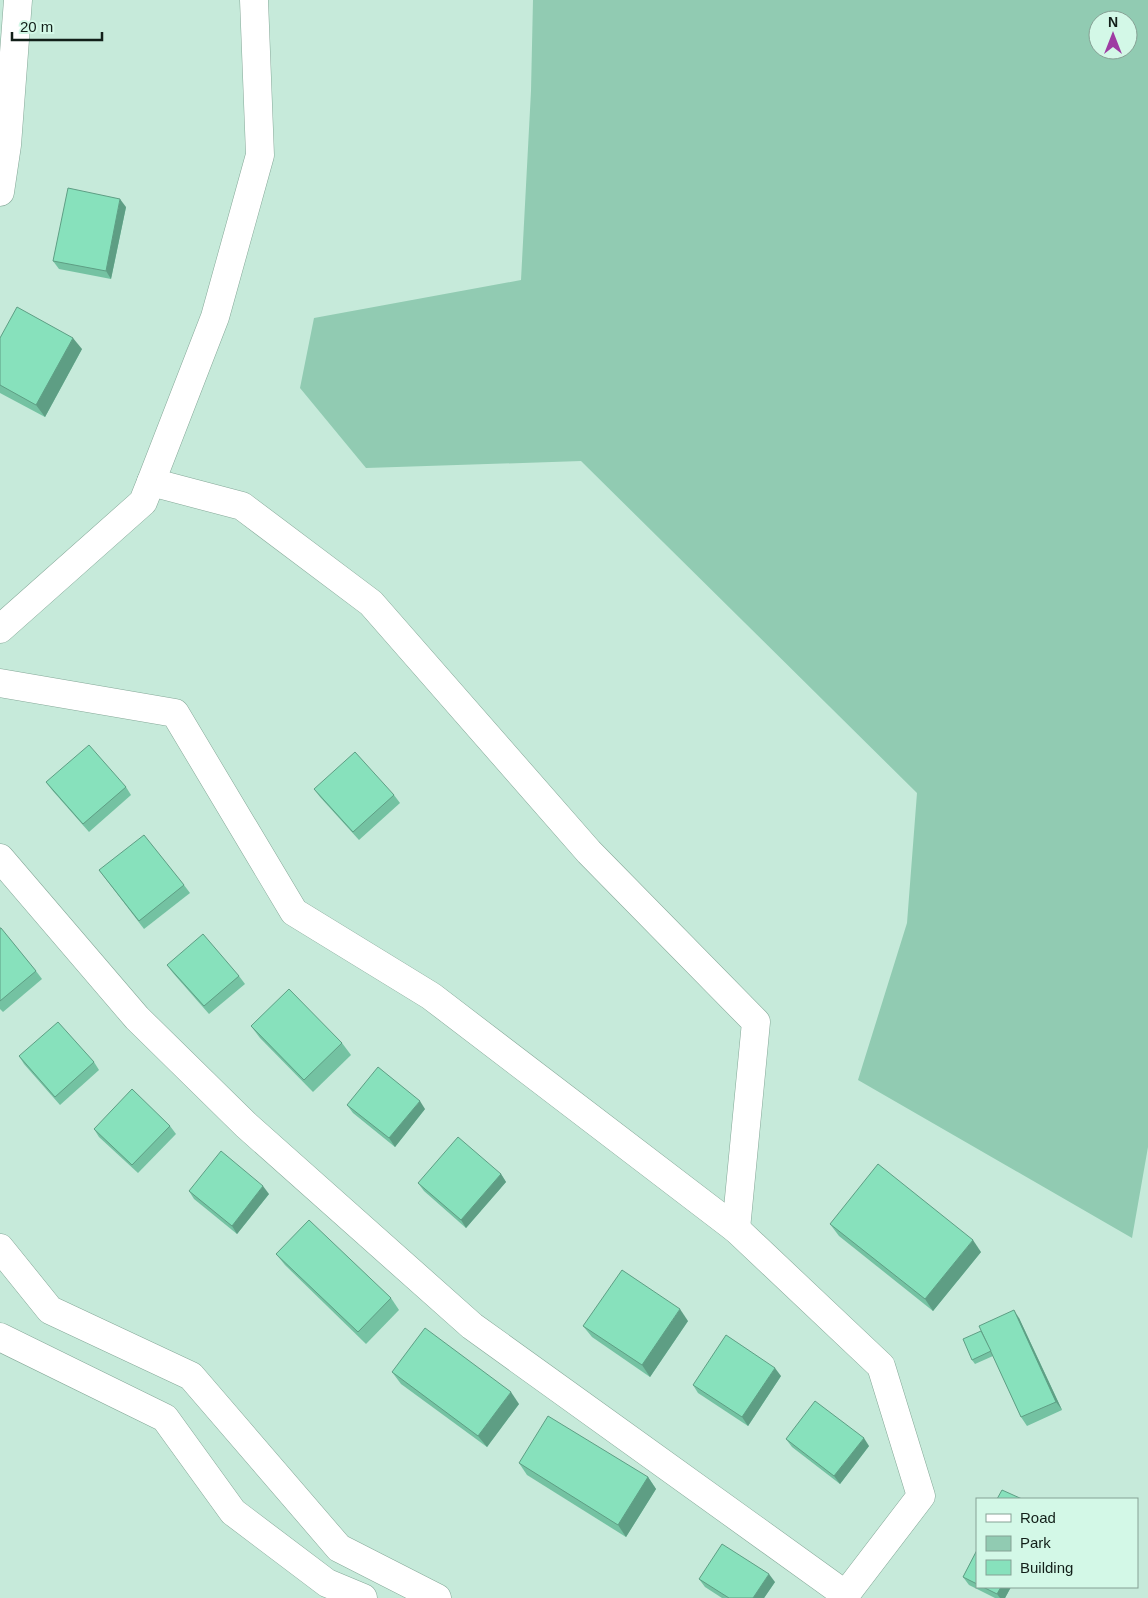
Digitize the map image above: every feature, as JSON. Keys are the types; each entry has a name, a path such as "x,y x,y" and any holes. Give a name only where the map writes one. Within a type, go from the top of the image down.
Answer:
{"street":[{"path":"0,192 7,145 18,0"},
{"path":"0,629 143,502 215,317 260,154 254,0"},
{"path":"151,482 242,506 371,602 589,852 756,1022 736,1229"},
{"path":"0,683 175,713 294,912 431,996 736,1229 881,1366 921,1496 844,1596 472,1326 246,1125 137,1018 0,858"},
{"path":"0,1248 50,1310 191,1376 339,1548 437,1598"},
{"path":"0,1337 165,1418 233,1512 327,1583 363,1598"}],"green space":[{"path":"533,0 1148,0 1148,1147 1132,1238 858,1080 907,923 917,793 581,461 366,468 300,388 314,318 521,280 531,91"}],"building":[{"path":"68,188 120,199 106,271 53,261"},
{"path":"17,307 73,338 36,405 0,385 0,338"},
{"path":"89,745 126,787 83,824 46,782"},
{"path":"355,752 394,795 353,832 314,789"},
{"path":"144,835 184,885 139,921 99,870"},
{"path":"0,928 36,971 0,1001"},
{"path":"203,934 239,976 204,1006 167,965"},
{"path":"289,989 342,1043 304,1080 251,1026"},
{"path":"58,1022 94,1062 55,1097 19,1056"},
{"path":"378,1067 420,1101 389,1138 347,1105"},
{"path":"132,1089 170,1126 132,1165 94,1129"},
{"path":"458,1137 501,1174 461,1220 418,1183"},
{"path":"221,1151 263,1186 232,1226 189,1191"},
{"path":"878,1164 973,1240 925,1299 830,1224"},
{"path":"309,1220 391,1298 358,1332 276,1254"},
{"path":"622,1270 680,1309 642,1365 583,1326"},
{"path":"1014,1310 1056,1402 1021,1417 979,1326"},
{"path":"425,1328 511,1392 478,1436 392,1372"},
{"path":"981,1331 991,1351 972,1360 963,1339"},
{"path":"726,1335 775,1368 742,1417 693,1385"},
{"path":"815,1401 864,1438 834,1476 786,1439"},
{"path":"548,1416 648,1477 618,1525 519,1463"},
{"path":"1002,1490 1020,1498 998,1498"},
{"path":"722,1544 769,1574 753,1598 729,1598 699,1579"},
{"path":"976,1552 976,1584 963,1577"},
{"path":"985,1588 1000,1588 997,1594"}]}
